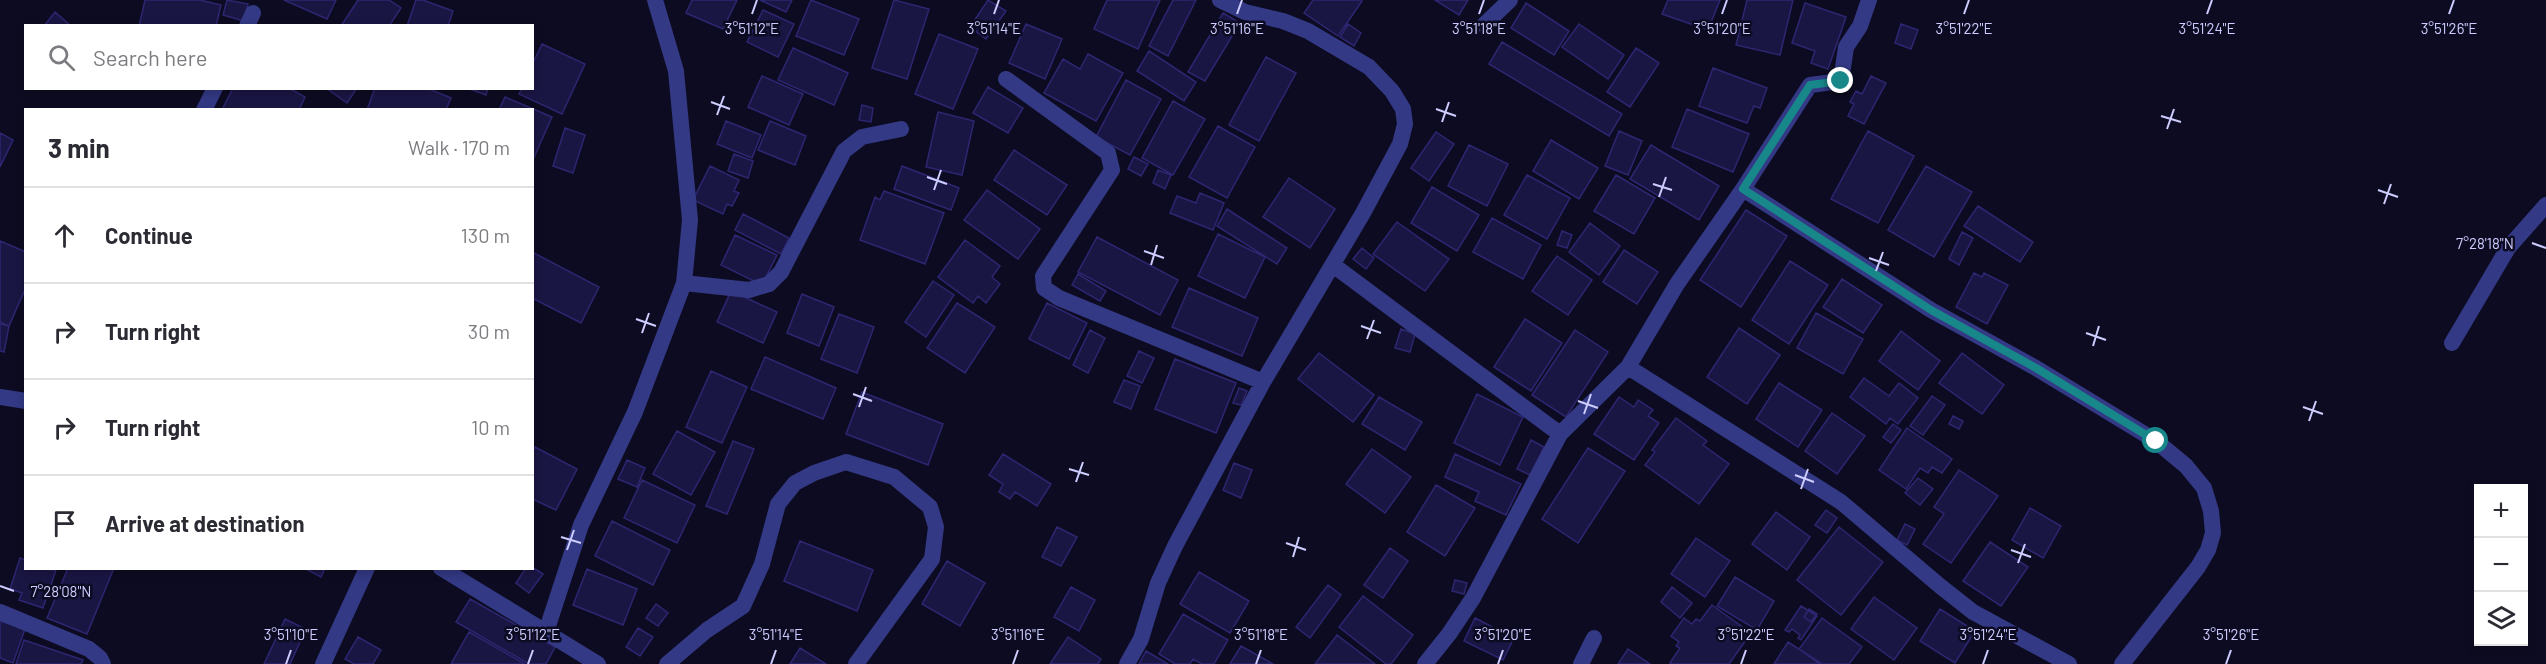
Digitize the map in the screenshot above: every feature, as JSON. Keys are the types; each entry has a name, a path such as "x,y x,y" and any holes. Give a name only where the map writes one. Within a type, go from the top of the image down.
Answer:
{"street":[{"path":"546,632 581,525 635,411 684,283 690,220 676,71 655,0"},
{"path":"1127,664 1141,639 1158,583 1175,546 1263,382 1333,265 1400,144 1405,124 1403,109 1392,91 1369,67 1308,31 1283,21 1245,12 1220,0"},
{"path":"1484,26 1510,0"},
{"path":"1425,664 1473,598 1560,434 1628,367 1677,284 1743,189 1810,85 1841,81 1846,47 1860,26 1869,0"},
{"path":"1006,79 1108,153 1112,170 1043,276 1044,288 1059,298 1263,382"},
{"path":"205,108 214,90"},
{"path":"684,283 749,290 769,284 782,272 844,151 862,137 901,129"},
{"path":"1743,189 1931,310 2036,368 2156,441 2192,473 2204,488 2211,511 2213,533 2208,550 2198,567 2122,664"},
{"path":"2452,343 2508,248 2546,205"},
{"path":"1333,265 1560,434"},
{"path":"1628,367 1841,502 1973,612 2069,664"},
{"path":"0,397 24,401"},
{"path":"667,664 706,630 742,606 762,564 778,504 795,483 814,473 846,462 894,477 930,507 936,527 932,559 856,664"},
{"path":"323,664 367,570"},
{"path":"444,570 598,664"},
{"path":"0,612 89,649 100,658 103,664"},
{"path":"1581,664 1594,638"}],"building":[{"path":"145,0 200,0 221,5 216,24 139,24"},
{"path":"227,0 248,4 244,21 223,15"},
{"path":"284,0 336,0 327,19"},
{"path":"358,0 389,0 401,8 390,24 342,24"},
{"path":"416,0 423,0 453,11 449,24 408,24"},
{"path":"692,0 737,0 723,29 686,13"},
{"path":"760,0 792,0 786,12"},
{"path":"811,0 859,19 844,55 796,36"},
{"path":"894,0 929,9 907,79 872,68"},
{"path":"988,0 1006,11 986,39 970,27"},
{"path":"1107,0 1160,0 1138,49 1094,29"},
{"path":"1173,0 1196,0 1168,56 1149,46"},
{"path":"1313,0 1362,1 1338,36 1304,13"},
{"path":"1435,0 1468,0 1459,15"},
{"path":"1668,0 1720,0 1708,30 1662,14"},
{"path":"1747,0 1793,0 1780,55 1736,45"},
{"path":"1526,3 1569,31 1554,55 1511,28"},
{"path":"1805,3 1846,17 1828,69 1811,63 1815,51 1792,43"},
{"path":"763,10 794,24 778,57 747,42"},
{"path":"55,12 69,24 46,24"},
{"path":"1223,13 1240,23 1205,81 1188,72"},
{"path":"1026,24 1062,39 1045,79 1009,63"},
{"path":"1348,24 1361,33 1354,46 1340,37"},
{"path":"1579,24 1624,55 1608,79 1562,47"},
{"path":"1901,24 1918,30 1911,49 1895,43"},
{"path":"939,34 978,49 953,109 915,94"},
{"path":"1502,42 1622,114 1609,136 1489,64"},
{"path":"542,44 585,64 562,114 519,94 521,90 534,90 534,61"},
{"path":"793,48 848,73 834,105 778,80"},
{"path":"1636,48 1659,63 1630,107 1607,92"},
{"path":"1149,51 1196,82 1184,101 1137,71"},
{"path":"1088,54 1123,73 1096,121 1044,93 1063,59 1080,69"},
{"path":"1266,57 1296,73 1259,141 1229,125"},
{"path":"1713,68 1767,88 1760,108 1754,106 1747,123 1699,106"},
{"path":"762,76 803,94 789,125 748,107"},
{"path":"1871,76 1886,83 1864,124 1848,116 1854,104 1850,102 1856,91 1862,94"},
{"path":"1126,80 1161,99 1130,155 1096,137"},
{"path":"988,87 1023,108 1008,133 973,113"},
{"path":"232,90 293,90 305,97 300,108 223,108"},
{"path":"329,90 356,90 347,103"},
{"path":"374,90 432,90 451,98 447,108 368,108"},
{"path":"472,90 487,90 486,95"},
{"path":"505,97 531,108 500,108"},
{"path":"1173,101 1205,119 1173,175 1142,158"},
{"path":"862,105 873,108 871,122 859,120"},
{"path":"534,109 552,117 534,158"},
{"path":"1687,109 1749,134 1733,172 1672,147"},
{"path":"938,112 974,121 962,175 926,167"},
{"path":"726,121 761,135 752,158 717,144"},
{"path":"770,121 806,136 795,165 758,150"},
{"path":"1218,126 1255,147 1227,198 1189,177"},
{"path":"565,128 585,135 573,173 553,166"},
{"path":"1619,131 1642,141 1628,175 1605,166"},
{"path":"1868,131 1914,156 1878,223 1831,199"},
{"path":"1436,132 1454,144 1429,181 1411,168"},
{"path":"0,133 13,140 0,167"},
{"path":"1551,140 1598,168 1579,199 1533,171"},
{"path":"1469,145 1508,164 1487,206 1448,186"},
{"path":"1651,145 1719,186 1699,220 1630,179"},
{"path":"1014,150 1067,185 1047,215 994,180"},
{"path":"734,154 753,161 748,178 728,171"},
{"path":"1134,157 1148,164 1141,176 1128,169"},
{"path":"710,166 739,180 734,191 739,193 732,206 727,204 723,214 693,200"},
{"path":"902,166 959,188 951,210 894,189"},
{"path":"1926,166 1972,192 1934,257 1888,230"},
{"path":"1158,170 1171,175 1165,189 1153,183"},
{"path":"1527,175 1570,198 1547,239 1504,215"},
{"path":"1616,175 1655,198 1634,234 1594,211"},
{"path":"1289,178 1335,209 1310,248 1263,217"},
{"path":"1432,187 1479,215 1457,251 1411,223"},
{"path":"987,190 1040,229 1018,259 964,220"},
{"path":"884,191 944,213 925,264 860,240 875,197 880,200"},
{"path":"1200,193 1224,203 1213,230 1170,213 1177,196 1196,203"},
{"path":"1978,206 2033,242 2020,262 1964,226"},
{"path":"1227,209 1287,248 1277,264 1217,226"},
{"path":"1746,210 1787,236 1741,307 1700,280"},
{"path":"743,214 789,238 781,254 735,230"},
{"path":"1492,218 1541,245 1523,279 1473,252"},
{"path":"1397,222 1449,259 1425,291 1373,254"},
{"path":"1590,223 1620,246 1599,275 1569,252"},
{"path":"1562,231 1572,235 1567,248 1557,245"},
{"path":"1962,232 1973,238 1959,265 1949,259"},
{"path":"1218,234 1265,257 1245,298 1198,276"},
{"path":"735,235 777,255 762,285 721,265"},
{"path":"1097,237 1178,280 1160,315 1078,272"},
{"path":"965,240 1000,266 992,277 1000,284 986,303 978,296 973,303 938,277"},
{"path":"0,241 24,251 24,292 9,326 0,322"},
{"path":"1362,248 1374,258 1366,269 1353,259"},
{"path":"1624,250 1658,272 1637,304 1603,282"},
{"path":"534,253 599,287 581,323 534,299"},
{"path":"1557,256 1592,280 1568,315 1532,291"},
{"path":"1790,261 1828,285 1789,344 1752,320"},
{"path":"1974,273 1982,277 1984,273 2008,285 1987,324 1956,307"},
{"path":"1078,274 1106,291 1100,301 1072,285"},
{"path":"1842,279 1882,305 1863,333 1823,307"},
{"path":"933,281 954,295 926,337 905,322"},
{"path":"1189,288 1258,318 1242,356 1172,327"},
{"path":"731,291 777,312 763,343 717,322"},
{"path":"802,294 834,307 819,346 787,333"},
{"path":"957,303 995,327 965,373 927,348"},
{"path":"1047,303 1087,323 1069,359 1029,339"},
{"path":"1816,313 1863,339 1843,374 1797,348"},
{"path":"839,314 874,327 857,373 821,359"},
{"path":"1525,319 1562,343 1531,391 1494,367"},
{"path":"0,324 9,326 4,352 0,351"},
{"path":"1739,328 1780,355 1747,404 1707,377"},
{"path":"1401,329 1415,334 1410,352 1395,348"},
{"path":"1090,330 1105,338 1088,373 1073,365"},
{"path":"1575,330 1608,352 1566,417 1532,395"},
{"path":"1901,331 1940,361 1918,390 1879,361"},
{"path":"1139,351 1154,358 1142,383 1127,376"},
{"path":"1319,353 1374,395 1353,422 1298,379"},
{"path":"1962,353 2004,385 1982,414 1939,383"},
{"path":"765,357 836,388 823,419 751,389"},
{"path":"1175,359 1236,383 1216,433 1155,409"},
{"path":"711,371 747,387 722,443 686,427"},
{"path":"1864,378 1889,396 1899,383 1918,398 1898,424 1890,418 1886,424 1850,397"},
{"path":"1124,380 1140,386 1131,409 1114,402"},
{"path":"1779,383 1822,410 1798,447 1756,419"},
{"path":"1239,388 1247,391 1241,405 1233,403"},
{"path":"862,392 943,424 928,465 846,434"},
{"path":"1477,394 1523,417 1500,465 1454,443"},
{"path":"1932,396 1945,405 1923,435 1910,426"},
{"path":"1379,397 1422,422 1405,450 1362,424"},
{"path":"1619,397 1634,407 1638,400 1653,410 1648,416 1659,423 1634,460 1594,434"},
{"path":"1832,413 1865,436 1837,474 1805,451"},
{"path":"1953,416 1963,421 1959,429 1949,424"},
{"path":"1676,418 1707,441 1703,445 1729,464 1699,504 1645,465 1655,452 1652,450"},
{"path":"1893,424 1901,430 1891,443 1883,437"},
{"path":"1907,428 1952,459 1942,473 1932,467 1928,473 1920,468 1906,489 1879,470"},
{"path":"677,431 715,452 691,495 653,474"},
{"path":"1531,440 1544,447 1530,475 1517,469"},
{"path":"733,441 754,449 727,514 706,506"},
{"path":"535,447 577,469 556,510 534,500"},
{"path":"1588,448 1625,471 1578,543 1542,519"},
{"path":"1372,449 1411,477 1385,513 1346,484"},
{"path":"1003,454 1051,484 1037,506 1015,492 1010,499 999,492 1003,484 989,475"},
{"path":"1455,454 1521,484 1506,515 1475,501 1479,492 1445,477"},
{"path":"627,460 645,468 637,487 618,479"},
{"path":"1234,463 1252,470 1241,498 1223,490"},
{"path":"1959,470 1998,496 1951,563 1923,544 1944,514 1934,507"},
{"path":"1918,478 1933,489 1920,505 1905,493"},
{"path":"642,480 695,505 677,543 624,518"},
{"path":"1436,485 1475,508 1445,556 1407,532"},
{"path":"2030,508 2061,526 2043,558 2012,540"},
{"path":"1826,510 1837,518 1827,533 1815,525"},
{"path":"1776,512 1810,537 1787,570 1752,544"},
{"path":"612,521 670,550 653,585 595,556"},
{"path":"1905,524 1915,529 1907,545 1897,540"},
{"path":"1057,527 1077,537 1061,566 1042,557"},
{"path":"1839,527 1883,562 1841,615 1797,580"},
{"path":"1696,538 1730,561 1705,597 1671,574"},
{"path":"800,541 873,570 857,611 784,581"},
{"path":"1990,542 2028,567 2001,606 1963,581"},
{"path":"1390,548 1408,561 1383,598 1364,585"},
{"path":"20,558 24,559 24,570 56,570 43,608 19,600 22,593 10,589"},
{"path":"947,561 985,583 960,626 922,604"},
{"path":"534,568 543,574 529,593 516,583 525,570"},
{"path":"587,569 637,589 623,625 573,605"},
{"path":"67,570 113,570 87,634 47,618"},
{"path":"308,570 324,570 321,577"},
{"path":"1199,572 1249,601 1230,633 1180,604"},
{"path":"1735,577 1774,601 1757,630 1717,606"},
{"path":"1455,580 1467,583 1464,594 1452,591"},
{"path":"1328,585 1341,595 1310,638 1296,627"},
{"path":"1071,587 1095,600 1079,631 1054,617"},
{"path":"1672,587 1692,603 1680,618 1661,602"},
{"path":"1363,596 1413,635 1391,664 1386,664 1339,627"},
{"path":"1874,597 1917,628 1894,660 1851,629"},
{"path":"470,599 555,647 546,664 529,664 456,622"},
{"path":"656,604 668,613 658,626 646,618"},
{"path":"1712,605 1751,633 1729,664 1670,663 1680,648 1676,646 1679,642 1671,636 1684,618 1692,624 1696,619 1700,621"},
{"path":"1801,606 1817,616 1801,640 1798,638 1800,635 1792,629 1789,632 1785,630"},
{"path":"1809,609 1817,614 1811,622 1804,617"},
{"path":"1940,609 1975,631 1955,663 1920,641"},
{"path":"1183,614 1228,640 1214,664 1202,664 1193,659 1190,664 1175,664 1159,654"},
{"path":"1475,618 1514,638 1503,660 1464,641"},
{"path":"1822,618 1862,647 1849,664 1820,664 1799,649"},
{"path":"285,619 306,629 290,664 264,664"},
{"path":"0,621 25,629 13,663 0,658"},
{"path":"638,628 653,637 640,656 626,647"},
{"path":"469,632 525,664 451,664"},
{"path":"1337,635 1375,664 1315,664"},
{"path":"358,637 381,650 373,664 354,664 345,659"},
{"path":"1068,637 1101,659 1098,664 1050,664"},
{"path":"24,640 83,660 81,664 16,664"},
{"path":"1788,642 1822,664 1774,664"},
{"path":"1241,646 1273,664 1230,664"},
{"path":"800,648 826,664 790,664"},
{"path":"1628,649 1650,664 1618,664"},
{"path":"1146,651 1168,664 1139,664"}],"route":[{"path":"1841,81 1810,85 1743,189 1931,310 2036,368 2156,441"}]}
